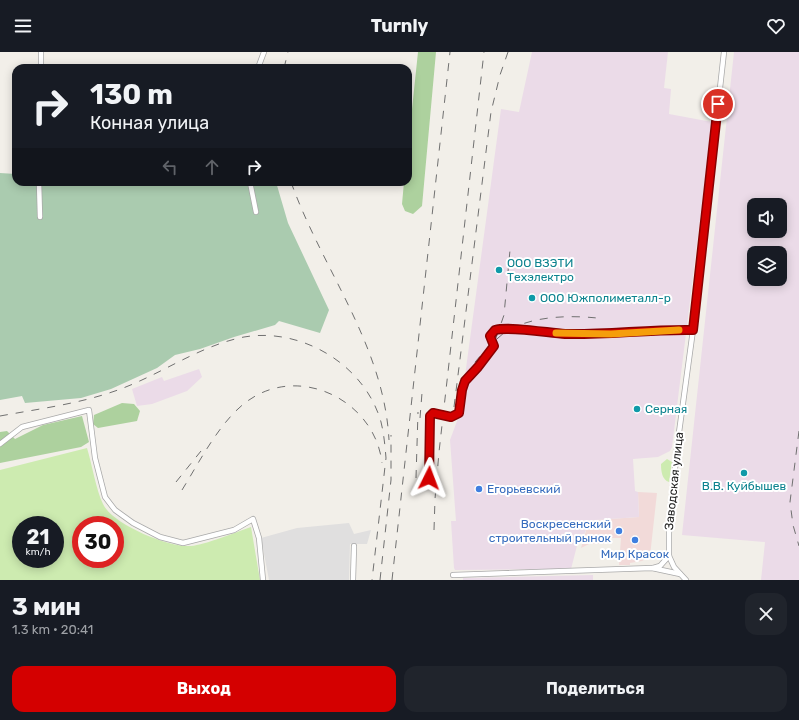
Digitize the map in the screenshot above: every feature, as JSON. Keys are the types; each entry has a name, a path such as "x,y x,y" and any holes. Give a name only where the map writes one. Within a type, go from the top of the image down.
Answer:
{"street":[{"path":"41,52 41,64"},
{"path":"260,64 264,52"},
{"name":"Заводская улица","path":"669,556 669,533 677,447 693,330 724,52"},
{"path":"39,186 40,217"},
{"path":"251,186 256,212"},
{"path":"429,478 430,416 433,413 451,417 459,413 463,385 467,377 478,367 494,346 490,336 495,330 570,334 611,334 664,330 693,330"},
{"path":"0,444 22,427 89,410 96,458 105,497 115,510 133,523 160,537 183,542 234,530 253,520 259,538 263,580"},
{"path":"353,580 354,546"},
{"path":"453,575 460,577 652,568 660,566 669,556 680,574 686,580"},
{"path":"652,568 680,574"}],"shaded area":[{"path":"532,52 668,52 664,88 671,89 669,114 712,122 672,447 670,451 658,457 633,459 635,491 638,492 639,517 595,520 588,524 583,538 579,538 571,569 455,570 451,521 456,521 450,440 460,413 501,109 519,112"},
{"path":"734,52 799,52 799,580 761,580 765,542 682,535"},
{"path":"199,369 202,377 187,391 152,404 137,406 132,389 162,377 164,381"},
{"name":"Воскресенский строительный рынок","path":"638,492 657,493 650,556 642,561 630,563 630,565 619,565 621,538 605,538 604,544 589,544 581,548 588,524 595,520 639,517"},
{"path":"349,523 354,534 371,530 367,544 350,544 349,580 269,580 261,538 297,528"},
{"path":"593,575 593,580 463,580 463,578"}],"green space":[{"path":"418,52 436,52 422,206 413,214 405,211 402,204 404,186 412,186 412,109"},
{"path":"0,173 12,174 12,186 277,186 288,223 329,310 320,333 279,321 275,325 200,349 175,355 157,368 111,389 81,398 25,403 22,396 0,400"},
{"path":"122,403 134,404 140,411 137,421 98,428 93,424 94,415"},
{"path":"82,416 89,442 81,447 0,463 0,432 7,431 15,439 43,425"},
{"path":"87,448 96,484 103,504 108,512 113,516 72,516 72,568 124,568 124,524 156,539 181,546 197,545 251,527 260,580 0,580 0,470"},
{"path":"667,459 672,462 669,482 663,477 661,469 661,464"}],"railway":[{"path":"285,64 288,52"},
{"path":"392,580 450,52"},
{"path":"434,530 439,452 484,52"},
{"path":"454,407 491,112 500,75 508,52"},
{"path":"293,186 304,214 364,340 376,372 385,405 389,440"},
{"path":"496,338 504,315 510,250"},
{"path":"459,390 466,375 478,358 501,335 514,327 549,318 597,318"},
{"path":"0,416 72,403 101,396 147,378 211,347 244,337 266,335 288,338 309,344 328,354 346,367 361,383 373,402 381,422 386,458 372,580"},
{"path":"182,490 220,429 239,408 249,400 269,390 291,386 312,388 332,395 351,406 366,422 376,441 382,463"},
{"path":"420,418 422,393"},
{"path":"416,478 418,412"},
{"path":"799,431 790,502 793,525 799,546"},
{"path":"380,580 391,480 391,435"},
{"path":"176,482 201,451"}],"slow traffic":[{"path":"556,333 611,334 653,330 679,330"}],"place":[{"name":"ООО ВЗЭТИ Техэлектро","path":"499,270"},
{"name":"ООО Южполиметалл-р","path":"532,298"},
{"name":"Серная","path":"637,409"},
{"name":"В.В. Куйбышев","path":"744,473"},
{"name":"Егорьевский","path":"479,489"},
{"name":"Воскресенский строительный рынок","path":"619,531"},
{"name":"Мир Красок","path":"635,540"}],"route":[{"path":"429,478 431,432 430,416 433,413 451,417 456,416 459,413 463,385 467,377 478,367 483,358 494,346 490,336 495,330 505,329 570,334 611,334 664,330 693,330 718,104"}]}
